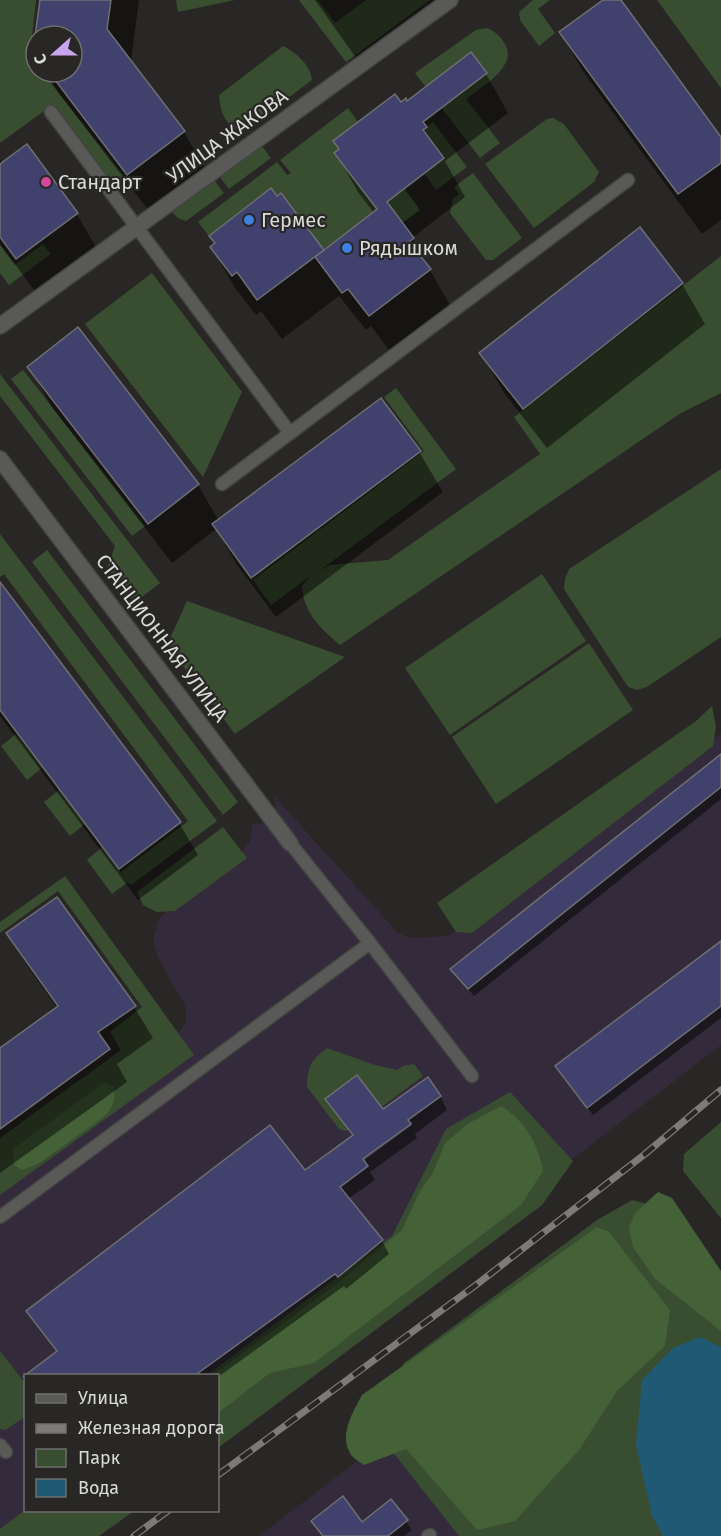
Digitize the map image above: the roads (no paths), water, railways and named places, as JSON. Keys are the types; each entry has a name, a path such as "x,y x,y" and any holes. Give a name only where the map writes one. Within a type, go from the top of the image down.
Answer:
{"street":[{"name":"УЛИЦА ЖАКОВА","path":"0,326 450,0"},
{"name":"СТАНЦИОННАЯ УЛИЦА","path":"0,459 290,843"}],"lane":[{"path":"51,112 290,433"},
{"path":"222,484 628,180"},
{"path":"290,843 472,1076"},
{"path":"0,1217 370,943"}],"water":[{"path":"700,1337 721,1347 721,1536 663,1536 652,1516 636,1445 642,1380 673,1348"}],"railway":[{"path":"219,1474 476,1285 645,1154 721,1090"},
{"path":"134,1536 166,1512"}],"place":[{"name":"Стандарт","path":"46,182"},
{"name":"Гермес","path":"249,220"},
{"name":"Рядышком","path":"347,248"}]}
